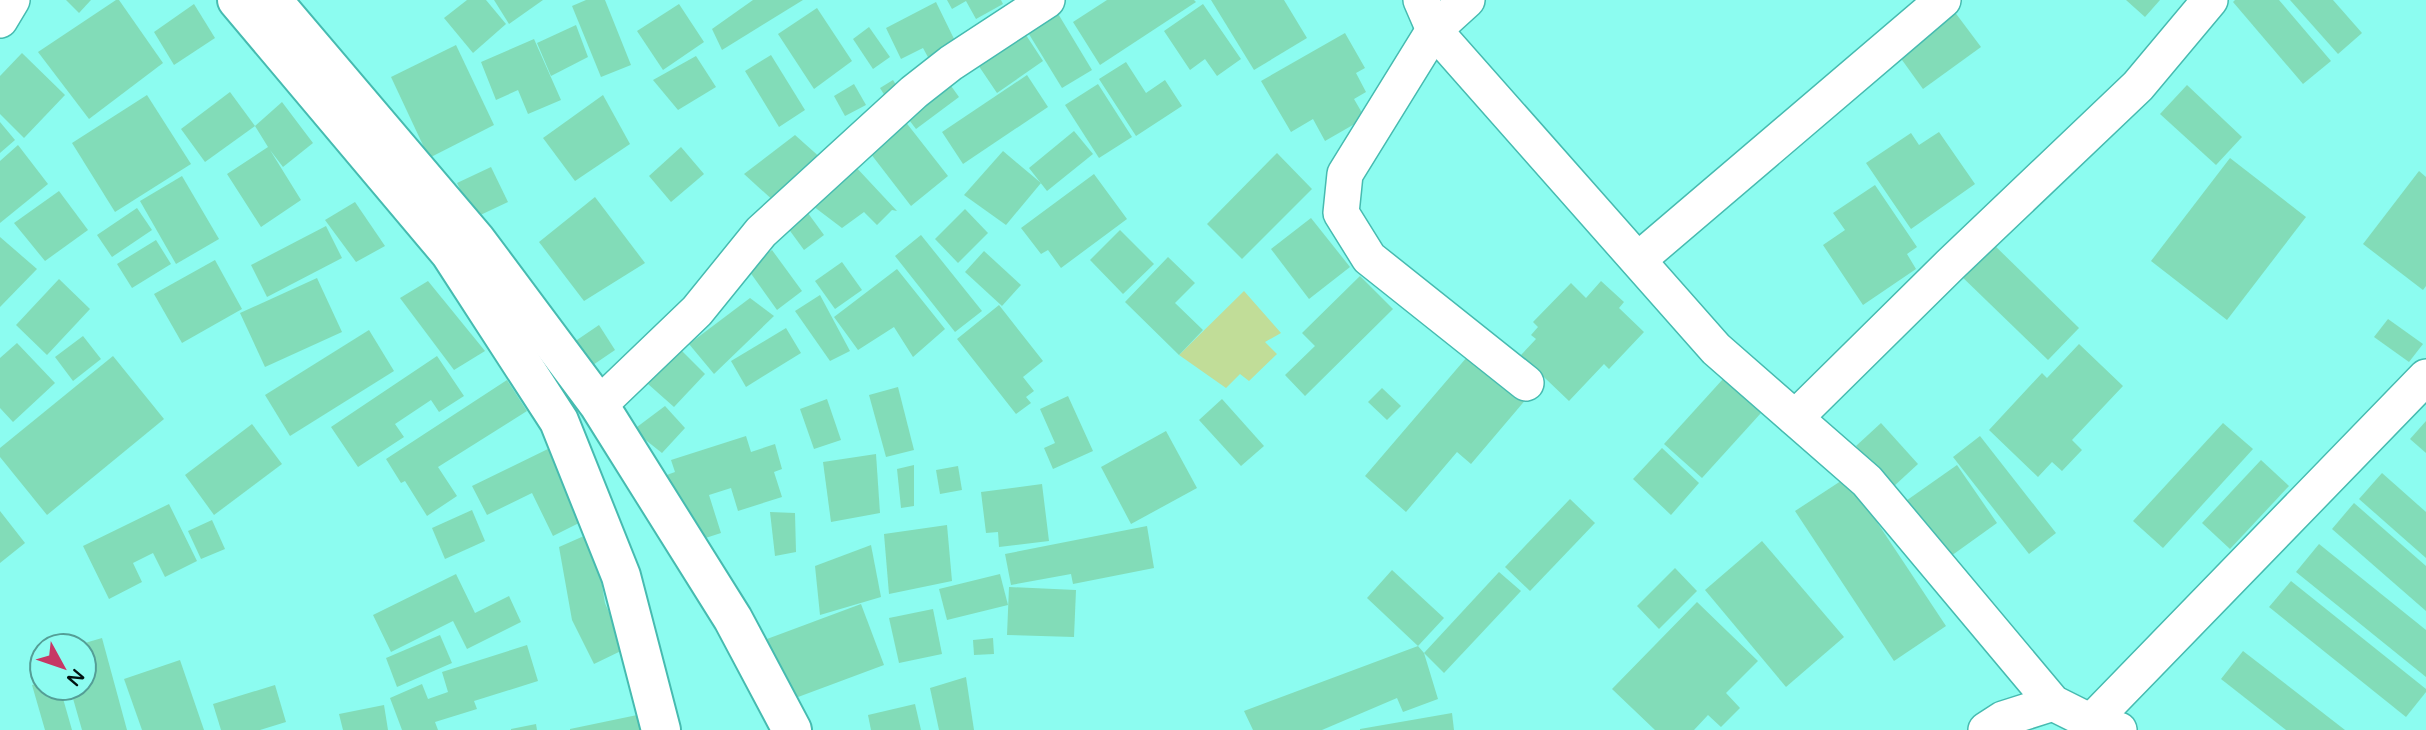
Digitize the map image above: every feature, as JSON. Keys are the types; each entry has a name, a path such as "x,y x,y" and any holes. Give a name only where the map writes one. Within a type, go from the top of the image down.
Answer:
{"street":[{"path":"0,20 12,0"},
{"path":"237,0 450,253 559,421 621,576 661,730"},
{"path":"272,0 476,240 599,405 733,619 792,730"},
{"path":"599,405 697,311 761,232 904,101 951,63 1047,0"},
{"path":"1467,0 1428,15 1345,174 1341,213 1369,258 1526,383"},
{"path":"1638,260 1943,0"},
{"path":"1795,418 1950,265 2138,86 2210,0"},
{"path":"1428,15 1716,348 1867,481 2053,703 2105,726 2426,377"},
{"path":"1986,730 2003,719 2053,703"}],"green space":[{"path":"1244,291 1281,333 1265,342 1277,354 1249,381 1240,374 1226,388 1179,355"}],"building":[{"path":"66,0 91,0 79,13"},
{"path":"119,0 163,63 89,119 38,52"},
{"path":"467,0 486,0 506,24 473,53 444,18"},
{"path":"494,0 543,0 509,24"},
{"path":"586,0 605,0 631,65 601,77 572,6"},
{"path":"753,0 803,0 722,50 712,29"},
{"path":"947,0 1001,0 1003,4 976,19 966,1 952,9"},
{"path":"1107,0 1196,2 1100,65 1073,22"},
{"path":"1211,0 1284,0 1307,38 1254,70"},
{"path":"2126,0 2160,0 2145,17"},
{"path":"2279,0 2331,61 2303,84 2233,2"},
{"path":"2290,0 2333,0 2362,33 2338,54"},
{"path":"936,2 957,45 929,59 923,48 901,59 886,28"},
{"path":"194,4 215,38 174,65 154,32"},
{"path":"679,4 704,42 663,70 637,31"},
{"path":"1203,4 1241,59 1217,76 1205,59 1190,70 1164,31"},
{"path":"1054,7 1092,70 1062,88 1024,26"},
{"path":"817,8 852,61 814,89 778,34"},
{"path":"1954,11 1981,47 1923,89 1897,53"},
{"path":"576,25 588,57 551,76 537,43"},
{"path":"869,27 890,57 873,69 853,39"},
{"path":"1345,33 1365,68 1356,73 1366,92 1354,99 1365,118 1325,141 1313,119 1291,132 1261,81"},
{"path":"1026,35 1043,61 997,93 972,56 996,39 1003,50"},
{"path":"534,39 561,100 528,114 518,90 496,100 481,62"},
{"path":"456,45 494,125 429,158 391,77"},
{"path":"22,53 65,95 24,138 0,114 0,76"},
{"path":"771,55 805,110 779,127 745,71"},
{"path":"696,56 716,87 678,110 653,80"},
{"path":"1126,62 1146,93 1165,80 1182,106 1136,136 1099,79"},
{"path":"1027,75 1048,107 963,164 942,132"},
{"path":"946,79 959,97 916,129 903,112"},
{"path":"893,80 903,96 890,104 880,88"},
{"path":"854,84 866,105 845,116 834,96"},
{"path":"1098,84 1132,137 1099,158 1065,105"},
{"path":"2187,85 2242,137 2216,165 2160,114"},
{"path":"230,92 255,126 205,162 181,129"},
{"path":"147,95 191,164 115,212 72,143"},
{"path":"603,95 630,144 575,181 543,138"},
{"path":"282,102 313,143 283,167 270,150 301,200 261,227 227,174 268,147 255,126"},
{"path":"901,116 948,176 911,206 864,145"},
{"path":"0,122 15,140 0,153"},
{"path":"1074,131 1093,154 1047,191 1029,168"},
{"path":"1939,132 1975,184 1911,229 1866,163 1911,133 1919,145"},
{"path":"795,135 823,160 776,203 744,174"},
{"path":"18,145 48,184 0,223 0,161"},
{"path":"681,147 704,174 671,202 649,176"},
{"path":"1003,151 1041,183 1006,225 964,195"},
{"path":"1277,153 1312,189 1242,259 1207,224"},
{"path":"2230,158 2306,217 2227,320 2151,261"},
{"path":"854,165 897,211 892,210 877,225 864,212 842,228 809,203"},
{"path":"491,167 508,202 474,218 457,183"},
{"path":"2419,171 2426,177 2426,286 2423,290 2363,244"},
{"path":"1094,174 1127,219 1061,268 1048,250 1041,254 1021,228"},
{"path":"182,176 219,239 176,264 140,201"},
{"path":"1875,185 1917,247 1907,254 1916,269 1863,305 1823,245 1845,230 1833,213"},
{"path":"59,191 88,230 45,261 14,223"},
{"path":"595,197 645,263 584,301 539,242"},
{"path":"355,202 385,246 356,262 325,220"},
{"path":"137,208 152,230 112,257 97,235"},
{"path":"805,209 824,235 804,250 785,224"},
{"path":"965,209 988,233 958,263 935,239"},
{"path":"1311,218 1350,267 1309,299 1271,249"},
{"path":"326,226 342,258 267,297 251,265"},
{"path":"1120,230 1154,264 1123,294 1090,260"},
{"path":"921,235 982,311 955,332 895,256"},
{"path":"0,237 37,269 0,307"},
{"path":"1988,239 2079,328 2048,360 1956,271"},
{"path":"156,240 171,264 132,288 117,264"},
{"path":"772,250 802,291 777,310 747,268"},
{"path":"984,251 1021,285 1002,306 965,272"},
{"path":"1168,257 1195,283 1175,303 1203,330 1179,355 1125,302"},
{"path":"215,260 242,309 182,343 154,294"},
{"path":"842,262 862,290 835,309 815,281"},
{"path":"897,269 945,329 913,357 894,327 858,350 834,317"},
{"path":"1360,276 1393,309 1305,396 1285,375 1315,346 1302,333"},
{"path":"317,278 342,332 265,367 240,313"},
{"path":"59,279 90,309 47,355 16,325"},
{"path":"428,281 485,351 454,370 400,298"},
{"path":"1601,281 1624,302 1619,308 1644,332 1609,369 1604,364 1569,401 1521,355 1536,339 1531,335 1538,327 1533,322 1571,283 1586,298"},
{"path":"820,295 850,351 830,361 795,311"},
{"path":"750,298 774,316 714,374 689,344"},
{"path":"999,305 1043,361 1023,377 1034,391 1026,397 1031,403 1016,414 957,339"},
{"path":"2388,319 2423,344 2409,362 2374,337"},
{"path":"599,325 615,350 590,367 574,342"},
{"path":"786,328 801,353 746,387 731,361"},
{"path":"369,330 394,371 290,436 265,395"},
{"path":"83,336 101,359 73,381 55,357"},
{"path":"17,343 55,383 13,422 0,408 0,358"},
{"path":"2079,344 2123,386 2072,440 2082,450 2062,471 2052,462 2038,477 1989,430 2042,373 2047,378"},
{"path":"676,345 705,374 674,407 639,376"},
{"path":"1473,350 1528,397 1471,464 1457,452 1406,512 1365,476"},
{"path":"113,356 164,419 47,515 0,457 0,448"},
{"path":"437,356 464,396 439,412 431,400 395,424 404,437 358,467 331,427"},
{"path":"1723,379 1761,413 1702,478 1664,444"},
{"path":"507,380 527,411 438,467 457,496 427,516 405,481 401,483 386,459"},
{"path":"898,387 914,450 886,457 869,395"},
{"path":"1382,388 1401,406 1387,420 1368,402"},
{"path":"1068,396 1093,451 1053,469 1044,448 1055,443 1040,409"},
{"path":"827,399 841,440 814,449 800,409"},
{"path":"1222,399 1264,446 1241,466 1199,420"},
{"path":"665,406 685,428 662,453 633,430"},
{"path":"2426,421 2426,453 2410,439"},
{"path":"1881,423 1918,464 1893,487 1856,446"},
{"path":"2223,423 2253,449 2163,548 2133,521"},
{"path":"252,424 282,464 214,515 185,475"},
{"path":"1166,431 1197,488 1131,524 1101,467"},
{"path":"746,436 751,452 775,444 782,469 774,472 782,497 738,511 731,488 709,495 721,533 687,544 664,476 675,472 671,460"},
{"path":"1980,436 2056,533 2029,554 1953,457"},
{"path":"552,447 587,519 553,536 532,493 487,515 472,486"},
{"path":"1662,448 1699,483 1671,515 1633,479"},
{"path":"876,454 880,513 831,522 823,462"},
{"path":"2261,460 2289,486 2230,549 2202,523"},
{"path":"914,465 914,506 901,508 897,469"},
{"path":"1957,465 1997,523 1944,561 1903,503"},
{"path":"958,466 962,490 940,494 936,470"},
{"path":"2382,473 2426,512 2426,558 2359,499"},
{"path":"1847,477 1946,626 1894,661 1795,511"},
{"path":"1042,484 1049,541 999,547 998,532 986,533 981,492"},
{"path":"1570,499 1595,523 1530,591 1505,567"},
{"path":"2354,503 2426,566 2426,611 2332,529"},
{"path":"169,504 197,561 165,577 153,553 133,563 142,582 109,599 83,546"},
{"path":"472,510 485,541 445,559 432,528"},
{"path":"0,511 25,543 0,563"},
{"path":"770,512 795,513 796,552 775,556"},
{"path":"212,520 225,549 201,559 188,531"},
{"path":"947,525 952,581 889,594 884,534"},
{"path":"1147,526 1154,568 1073,584 1071,574 1011,585 1005,554"},
{"path":"593,532 605,603 625,649 594,664 572,620 559,547"},
{"path":"1762,541 1844,637 1786,687 1705,590"},
{"path":"2319,544 2426,630 2426,677 2296,572"},
{"path":"871,545 881,597 820,615 815,566"},
{"path":"1675,568 1697,591 1659,629 1637,606"},
{"path":"1392,570 1444,618 1418,646 1367,598"},
{"path":"1499,572 1521,591 1444,673 1424,653"},
{"path":"456,574 475,613 509,596 521,622 467,649 453,621 391,652 373,615"},
{"path":"1000,574 1008,605 947,620 939,589"},
{"path":"2291,581 2426,689 2406,717 2269,607"},
{"path":"1009,587 1076,590 1074,637 1007,635"},
{"path":"1697,602 1758,661 1726,693 1740,708 1721,727 1708,715 1694,730 1655,730 1612,689"},
{"path":"861,604 884,665 790,700 767,639"},
{"path":"933,609 942,654 899,663 889,618"},
{"path":"440,635 452,663 397,687 386,658"},
{"path":"102,638 127,730 82,730 74,702 98,702 98,639"},
{"path":"993,638 994,654 974,655 973,640"},
{"path":"527,645 538,681 474,701 477,709 435,722 438,730 402,730 390,698 422,684 428,699 448,692 442,672"},
{"path":"1418,646 1424,653 1438,699 1403,712 1397,698 1322,730 1253,730 1244,711"},
{"path":"2243,651 2345,730 2286,730 2221,679"},
{"path":"180,660 204,730 142,730 124,679"},
{"path":"966,677 974,730 939,730 930,688"},
{"path":"275,685 286,722 260,730 221,730 213,704"},
{"path":"37,702 64,702 72,730 45,730"},
{"path":"915,704 921,730 871,730 868,715"},
{"path":"384,705 388,730 343,730 339,714"},
{"path":"1452,713 1454,730 1360,730 1360,729"},
{"path":"642,714 645,730 570,730 570,729"},
{"path":"536,724 537,730 511,730 511,729"}]}
